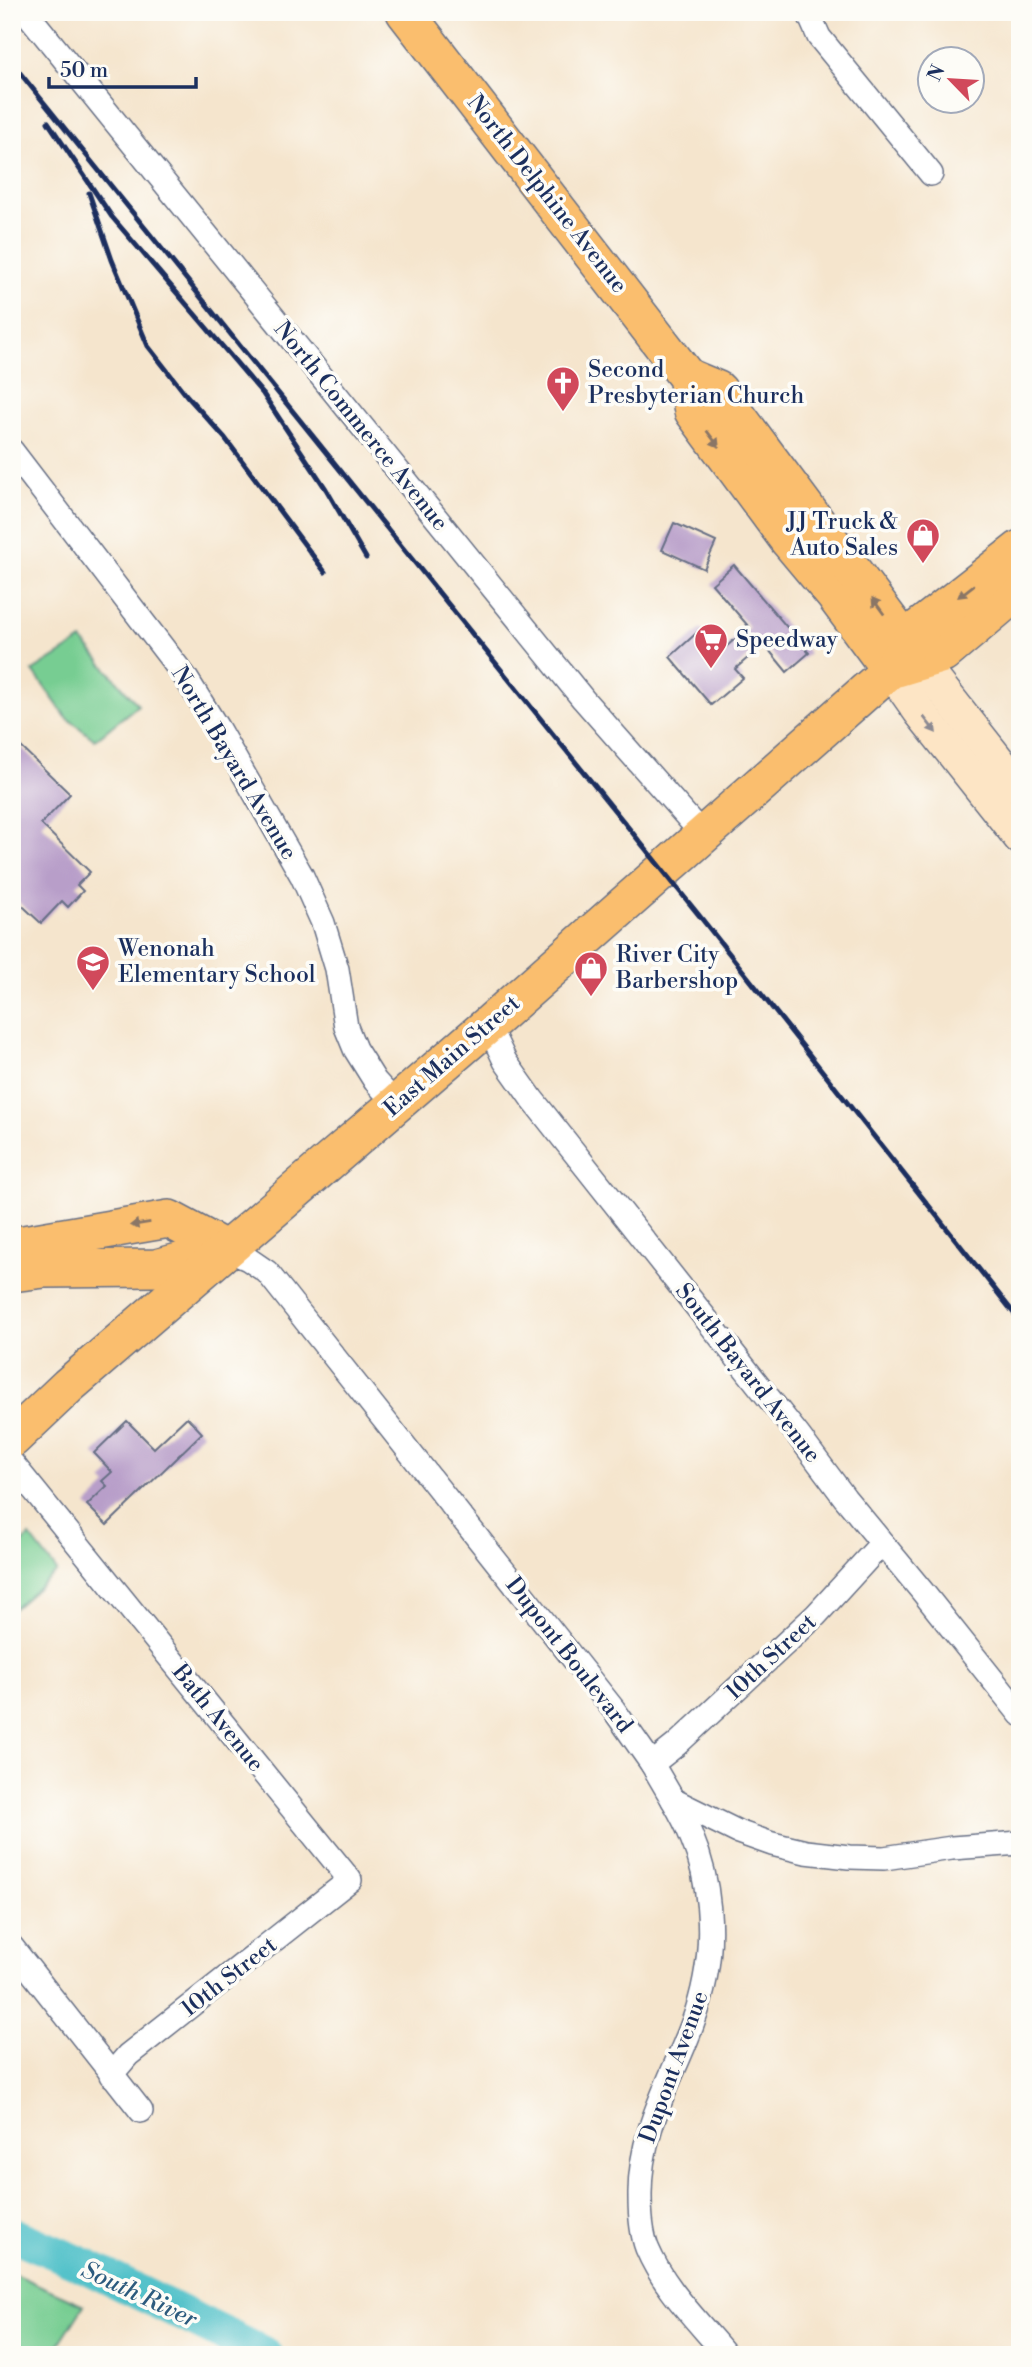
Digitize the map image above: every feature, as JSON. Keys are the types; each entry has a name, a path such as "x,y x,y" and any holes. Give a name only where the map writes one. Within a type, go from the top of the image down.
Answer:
{"main road":[{"name":"North Delphine Avenue","path":"405,12 687,377 718,390 906,659"},
{"name":"East Main Street","path":"12,1439 225,1250 488,1025 906,659 919,628 1020,549"},
{"name":"East Main Street","path":"906,659 943,654 1020,589"},
{"path":"906,659 1020,788"},
{"path":"906,659 919,711 1020,838"},
{"path":"12,1246 169,1219 225,1250"},
{"path":"12,1273 45,1269 156,1268 225,1250"}],"street":[{"name":"North Commerce Avenue","path":"26,12 583,699 703,835"},
{"path":"808,12 819,37 931,174"},
{"name":"North Bayard Avenue","path":"12,451 186,678 218,729 302,876 323,923 337,969 346,1027 355,1049 375,1081 396,1104"},
{"name":"South Bayard Avenue","path":"488,1025 505,1061 532,1099 1020,1714"},
{"name":"Dupont Boulevard","path":"225,1250 248,1259 267,1272 614,1710 652,1764 673,1800"},
{"name":"Bath Avenue","path":"12,1463 350,1881"},
{"name":"10th Street","path":"652,1764 816,1615 882,1543"},
{"path":"673,1800 738,1832 807,1852 884,1858 952,1848 1020,1843"},
{"name":"Dupont Avenue","path":"673,1800 693,1839 702,1869 709,1922 707,1969 696,2012 655,2110 643,2151 640,2214 647,2248 658,2270 726,2355"},
{"name":"10th Street","path":"111,2075 128,2055 350,1881"},
{"path":"12,1947 141,2111"}],"green space":[{"path":"82,640 138,705 95,740 66,717 33,671"},
{"path":"30,1536 57,1571 12,1610 12,1551"},
{"path":"12,2273 84,2305 52,2355 12,2355"}],"building":[{"path":"674,523 716,542 704,569 662,550"},
{"path":"734,565 809,653 787,672 764,644 735,669 743,678 711,705 670,657 701,629 720,652 749,627 712,584"},
{"path":"18,744 70,794 41,824 90,872 77,885 83,891 68,907 62,901 41,923 12,896 12,750"},
{"path":"187,1417 202,1433 107,1525 87,1505 107,1486 102,1481 112,1472 94,1453 127,1421 154,1448"}],"waterway":[{"name":"South River","path":"12,2234 77,2262 266,2355"}],"railway":[{"path":"12,63 698,914 1020,1321"},
{"path":"48,122 112,217 263,394 326,489 366,558"},
{"path":"89,193 112,260 148,346 187,396 225,438 325,572"}],"place":[{"name":"Second Presbyterian Church","path":"563,413"},
{"name":"JJ Truck & Auto Sales","path":"923,565"},
{"name":"Speedway","path":"711,670"},
{"name":"Wenonah Elementary School","path":"93,992"},
{"name":"River City Barbershop","path":"591,998"}]}
